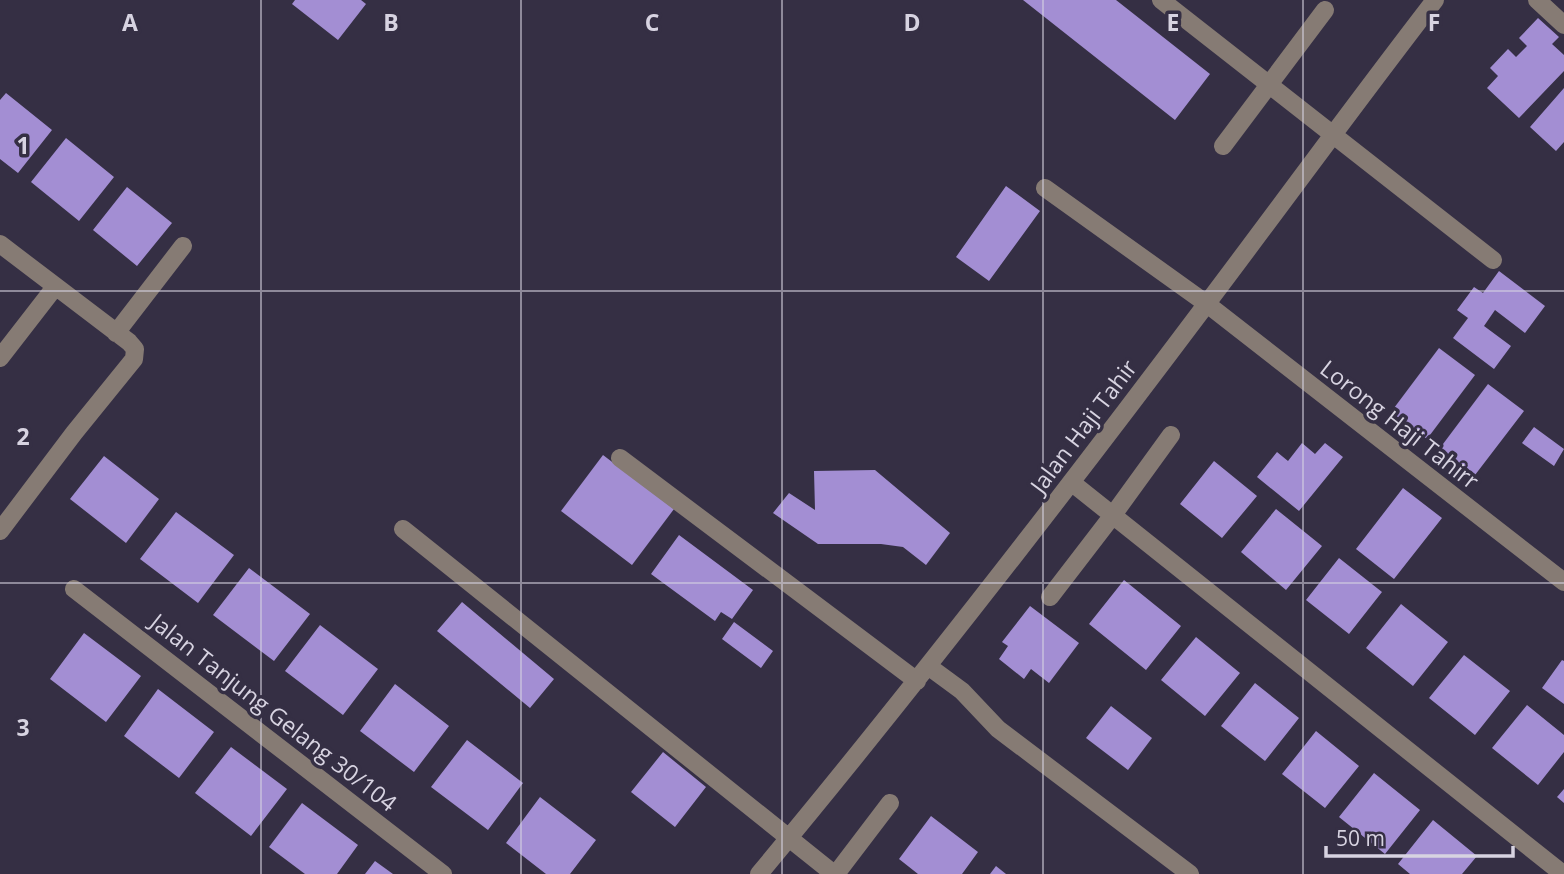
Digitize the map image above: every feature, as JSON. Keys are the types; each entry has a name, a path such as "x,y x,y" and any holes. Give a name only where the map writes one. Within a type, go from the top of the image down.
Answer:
{"street":[{"path":"1161,0 1493,260"},
{"name":"Jalan Haji Tahir","path":"759,874 917,681 1072,482 1331,134 1435,0"},
{"path":"1537,0 1564,24"},
{"path":"1223,146 1325,10"},
{"name":"Lorong Haji Tahirr","path":"1045,188 1207,304 1564,582"},
{"path":"0,244 135,349 134,359 0,531"},
{"path":"116,333 183,246"},
{"path":"0,358 55,287"},
{"path":"1050,597 1114,515 1171,435"},
{"path":"620,458 917,681"},
{"path":"1072,482 1563,874"},
{"path":"403,528 835,874 890,803"},
{"name":"Jalan Tanjung Gelang 30/104","path":"74,589 443,874"},
{"path":"928,666 962,691 998,729 1190,874"}],"building":[{"path":"295,0 361,0 366,4 338,40 292,4"},
{"path":"1023,0 1116,0 1210,74 1175,120"},
{"path":"1538,18 1559,37 1552,44 1564,55 1564,71 1519,118 1487,88 1498,76 1490,68 1508,49 1516,57 1527,46 1519,38"},
{"path":"1564,88 1564,142 1556,151 1530,127"},
{"path":"6,93 52,130 18,173 0,159 0,100"},
{"path":"66,138 114,177 79,221 31,182"},
{"path":"1006,186 1040,211 989,281 956,257"},
{"path":"127,187 172,223 137,266 93,230"},
{"path":"1499,271 1545,306 1525,333 1495,310 1484,326 1511,346 1494,369 1453,338 1468,318 1457,310 1474,287 1483,293"},
{"path":"1439,348 1475,375 1427,439 1391,412"},
{"path":"1488,384 1524,411 1475,475 1440,448"},
{"path":"1534,427 1564,449 1554,466 1522,443"},
{"path":"1302,443 1315,454 1325,443 1343,457 1299,511 1257,477 1277,452 1288,461"},
{"path":"603,455 674,509 632,565 561,511"},
{"path":"104,456 159,499 126,543 70,499"},
{"path":"1214,461 1257,496 1222,538 1180,504"},
{"path":"875,470 950,533 926,565 903,547 881,544 818,544 773,513 789,493 815,510 814,471"},
{"path":"1403,488 1442,518 1394,579 1356,549"},
{"path":"1276,509 1322,546 1286,590 1241,552"},
{"path":"176,512 234,555 198,603 140,559"},
{"path":"679,535 753,590 732,619 721,612 715,621 651,574"},
{"path":"1339,558 1382,592 1349,634 1306,600"},
{"path":"249,568 310,614 274,661 213,615"},
{"path":"1124,580 1181,626 1146,670 1089,624"},
{"path":"462,602 554,679 530,708 437,631"},
{"path":"1401,604 1448,642 1413,686 1366,648"},
{"path":"1030,606 1079,643 1049,683 1031,669 1024,679 999,659 1008,646 1002,642"},
{"path":"734,622 773,651 761,668 722,639"},
{"path":"320,625 378,669 343,715 285,671"},
{"path":"84,633 141,676 106,722 50,679"},
{"path":"1196,637 1240,673 1205,716 1161,680"},
{"path":"1464,655 1510,691 1475,735 1429,698"},
{"path":"1562,660 1564,661 1564,704 1542,688"},
{"path":"1255,683 1299,718 1265,761 1221,726"},
{"path":"395,684 449,726 414,772 360,731"},
{"path":"158,689 214,732 179,778 124,736"},
{"path":"1527,705 1564,735 1564,752 1538,785 1492,748"},
{"path":"1111,706 1152,738 1128,770 1086,738"},
{"path":"1316,731 1359,766 1325,808 1282,774"},
{"path":"467,740 523,783 488,830 431,787"},
{"path":"231,747 287,789 251,836 195,793"},
{"path":"663,752 706,787 675,827 631,792"},
{"path":"1374,773 1420,810 1385,854 1339,817"},
{"path":"1564,789 1564,803 1557,797"},
{"path":"540,797 596,840 570,874 546,874 506,843"},
{"path":"302,803 358,845 337,874 305,874 269,847"},
{"path":"931,816 978,852 962,874 918,874 899,859"},
{"path":"1433,820 1477,856 1462,874 1410,874 1398,864"},
{"path":"375,861 393,874 365,874"},
{"path":"996,866 1006,874 990,874"}]}
